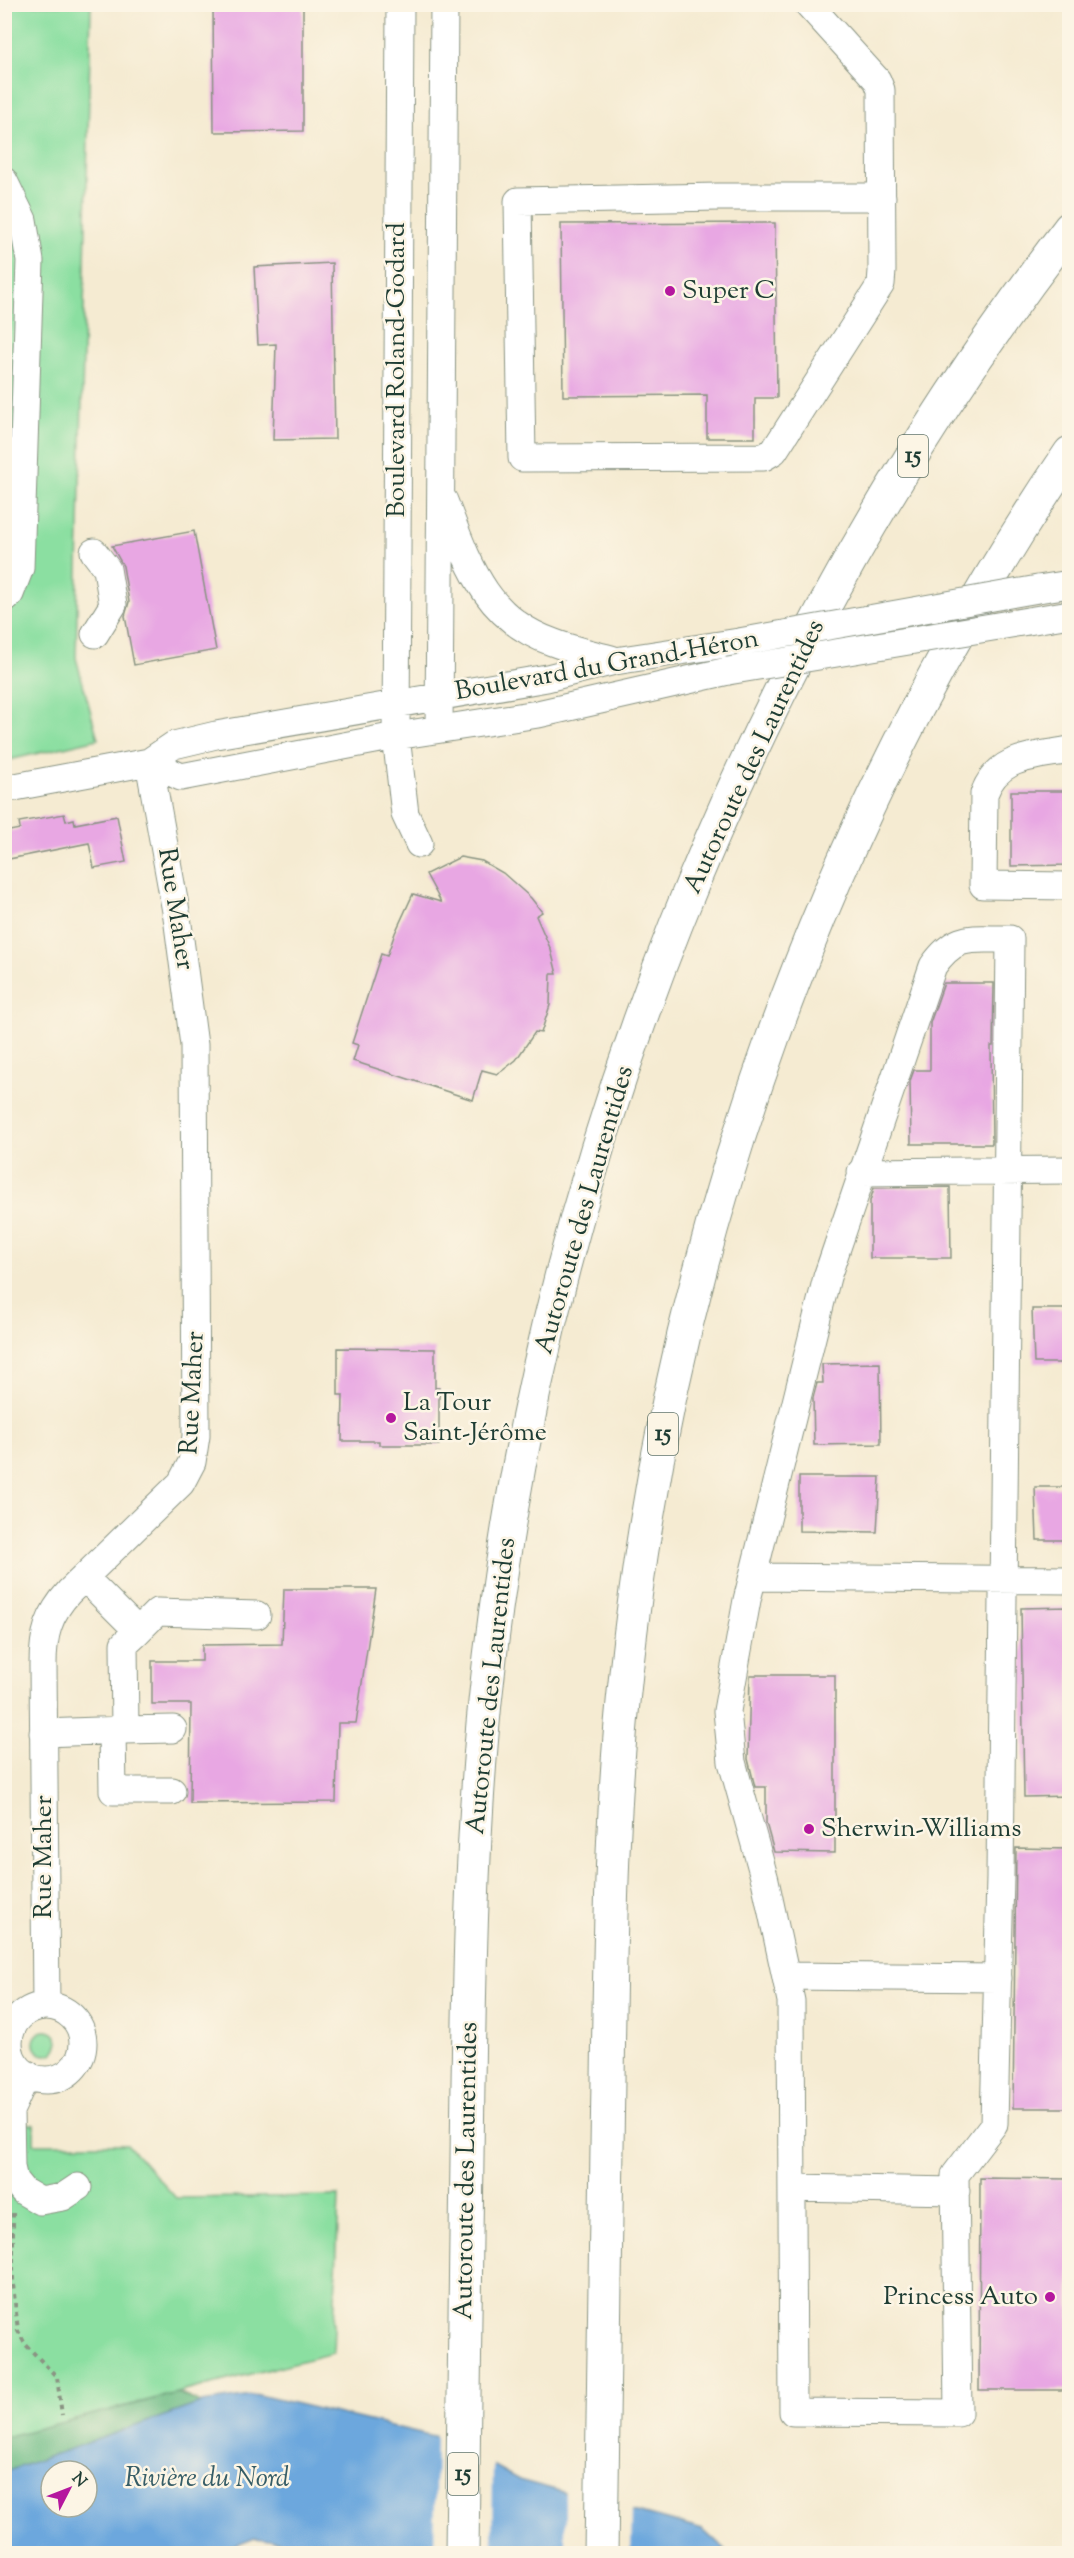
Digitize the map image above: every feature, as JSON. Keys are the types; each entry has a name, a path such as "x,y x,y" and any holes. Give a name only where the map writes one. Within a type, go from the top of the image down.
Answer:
{"highway":[{"name":"Autoroute des Laurentides","path":"462,2553 471,1904 484,1710 499,1591 520,1462 576,1220 627,1058 664,959 724,813 787,680 874,520 915,451 993,332 1070,228"},
{"name":"15","path":"601,2553 611,1936 617,1777 625,1679 646,1524 686,1328 716,1217 751,1102 828,898 887,768 936,672 1020,528 1070,453"}],"street":[{"name":"Boulevard Roland-Godard","path":"400,4 395,702 398,773 405,813 419,844"},
{"name":"Boulevard Roland-Godard","path":"439,729 444,4"},
{"path":"808,4 877,80 881,90 882,197 881,284 774,451 764,457 522,458 518,201 718,197 882,197"},
{"path":"4,181 23,220 30,261 13,473 20,568 10,594 4,599"},
{"path":"439,488 468,562 483,590 495,606 521,627 551,642 615,661"},
{"path":"94,552 107,569 113,605 95,634"},
{"name":"Boulevard du Grand-Héron","path":"4,789 149,762 174,745 395,702 547,678 615,661 739,642 1070,584"},
{"name":"Boulevard du Grand-Héron","path":"149,762 181,777 396,736 538,714 728,670 1070,614"},
{"path":"1070,750 1007,763 988,782 984,794 983,868 983,885 1070,886"},
{"name":"Rue Maher","path":"46,2006 43,1733 45,1629 58,1605 84,1577 181,1483 192,1462 196,1436 194,1045 177,917 149,762"},
{"path":"983,868 1070,867"},
{"path":"1010,939 1008,1171 1004,1579 994,2124 955,2175 958,2413 793,2412 791,2001 765,1880 732,1762 727,1733 727,1711 753,1577 827,1277 933,966 945,949 959,940 1010,939"},
{"path":"861,1172 1070,1170"},
{"path":"84,1577 138,1631"},
{"path":"753,1577 1070,1580"},
{"path":"172,1791 113,1791 124,1644 157,1612 257,1615"},
{"path":"43,1733 172,1729"},
{"path":"786,1976 998,1978"},
{"path":"46,2006 63,2011 75,2021 82,2035 82,2051 75,2066 58,2078 43,2079 27,2074 12,2055 10,2040 12,2030 24,2014 46,2006"},
{"path":"27,2074 10,2111 11,2167 14,2180 26,2193 40,2201 59,2199 78,2187"},
{"path":"792,2188 956,2191"}],"path":[{"path":"14,2180 13,2284 18,2331 25,2344 57,2377 62,2415"}],"green space":[{"path":"4,5 91,5 76,658 98,739 5,761"},
{"path":"46,2031 51,2032 57,2038 57,2048 51,2054 46,2055 41,2054 35,2048 34,2043 35,2038 41,2032"},
{"path":"17,2122 34,2125 34,2144 127,2144 176,2198 339,2196 333,2353 5,2437 5,2123"},
{"path":"178,2393 201,2403 5,2472 5,2437"}],"water":[{"name":"Rivière du Nord","path":"259,2395 446,2439 519,2480 703,2530 728,2553 371,2554 255,2538 217,2553 5,2554 5,2472 39,2460 39,2519 99,2519 99,2459 42,2459 201,2403"}],"pier":[{"path":"436,2434 447,2436 493,2462 492,2554 434,2553"},
{"path":"565,2490 632,2508 631,2554 565,2553"}],"building":[{"path":"213,4 303,4 303,131 214,132"},
{"path":"775,223 777,398 755,398 755,438 707,438 707,395 563,396 561,224"},
{"path":"332,263 335,439 273,440 276,344 258,345 254,267"},
{"path":"194,531 216,650 134,665 125,616 129,602 123,566 112,546"},
{"path":"1011,791 1070,791 1070,865 1011,866"},
{"path":"64,814 66,821 74,819 75,824 117,816 126,862 94,868 89,843 4,860 4,832 20,829 19,822"},
{"path":"460,857 482,861 503,873 531,898 542,912 536,916 551,950 557,974 551,974 550,1005 541,1033 535,1032 516,1060 502,1071 497,1074 482,1070 473,1100 353,1061 358,1045 352,1043 381,954 387,956 413,894 441,902 426,874"},
{"path":"944,983 994,983 993,1046 991,1046 992,1144 911,1144 910,1081 914,1070 930,1070 930,1023"},
{"path":"950,1187 951,1258 870,1258 870,1201 874,1188"},
{"path":"1032,1309 1070,1309 1070,1363 1034,1363"},
{"name":"La Tour Saint-Jérôme","path":"338,1348 435,1349 435,1388 439,1388 439,1445 379,1445 379,1441 342,1441 343,1395 338,1395"},
{"path":"880,1363 881,1444 814,1445 813,1398 817,1383 823,1383 822,1364"},
{"path":"799,1477 880,1477 877,1532 799,1531"},
{"path":"1035,1487 1070,1487 1070,1540 1037,1540"},
{"path":"284,1589 376,1589 356,1723 338,1723 336,1802 190,1803 191,1704 152,1704 152,1661 202,1661 202,1645 282,1644"},
{"path":"1070,1607 1070,1796 1024,1797 1021,1608"},
{"path":"750,1675 835,1675 835,1853 774,1852 766,1823 766,1787 755,1787 748,1759"},
{"path":"1016,1848 1070,1849 1070,2108 1013,2108"},
{"path":"980,2178 1070,2179 1070,2390 979,2390"}],"place":[{"name":"Super C","path":"670,291"},
{"name":"La Tour Saint-Jérôme","path":"391,1418"},
{"name":"Sherwin-Williams","path":"809,1829"},
{"name":"Princess Auto","path":"1050,2297"}]}
